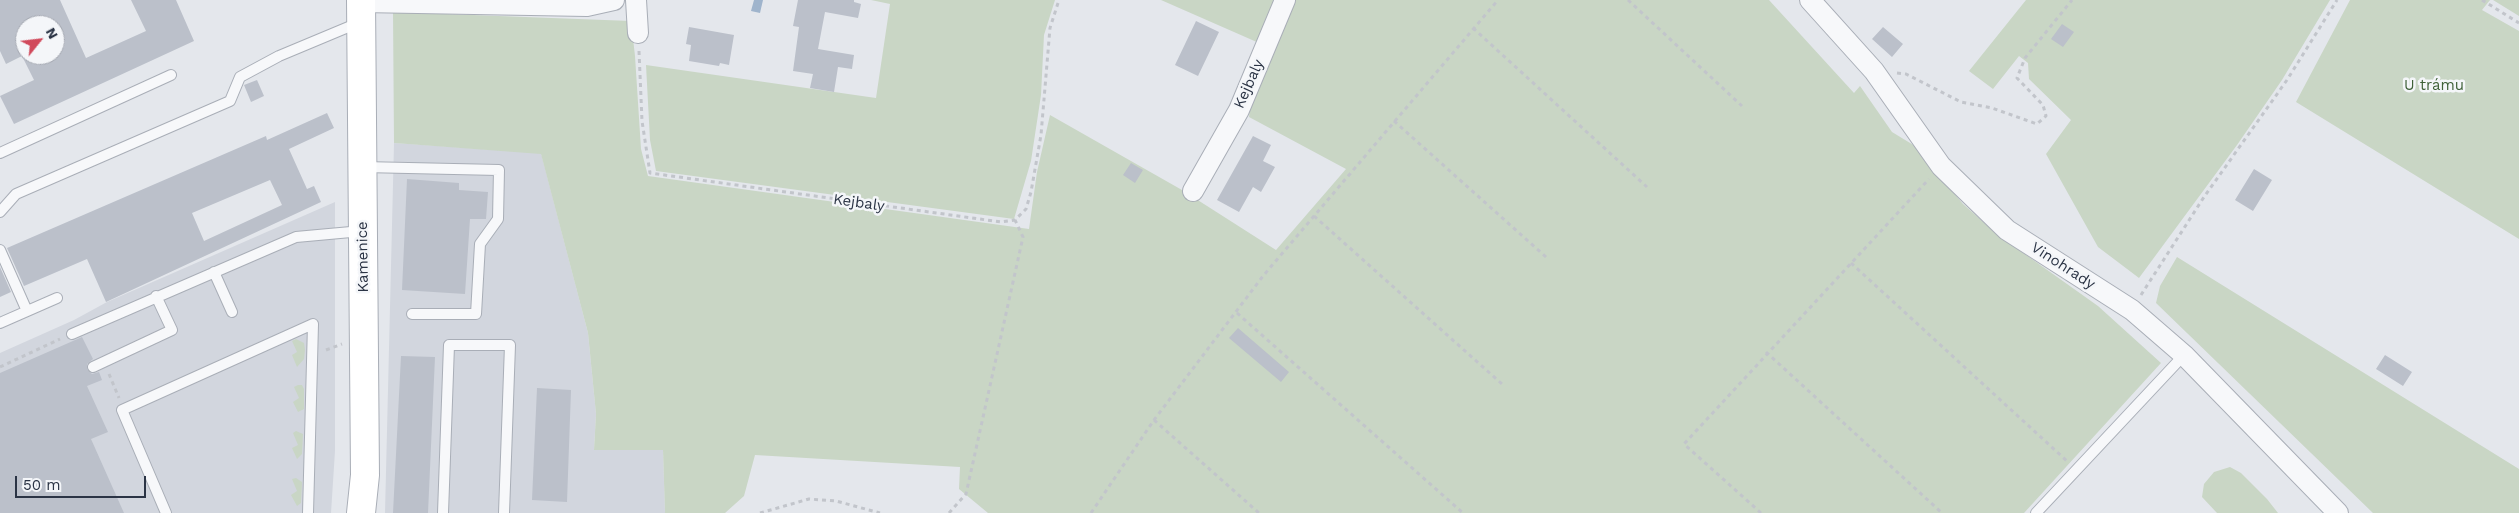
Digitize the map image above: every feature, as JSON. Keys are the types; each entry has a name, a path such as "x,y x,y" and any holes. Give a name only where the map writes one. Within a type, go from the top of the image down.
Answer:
{"street":[{"path":"361,8 588,6 614,0"},
{"path":"636,0 638,33"},
{"name":"Kejbaly","path":"1193,192 1239,110 1286,0"},
{"name":"Vinohrady","path":"1810,0 1874,71 1941,166 2007,230 2132,310 2184,355 2338,513"},
{"name":"Kamenice","path":"361,8 365,475 361,513"}],"lane":[{"path":"0,212 16,194 230,101 240,77 361,8"},
{"path":"0,153 171,75"},
{"path":"362,167 499,170 498,219 480,244 476,314 412,314"},
{"path":"72,334 296,237 363,231"},
{"path":"0,250 27,311"},
{"path":"214,272 232,312"},
{"path":"93,367 172,330 156,296"},
{"path":"0,323 57,298"},
{"path":"166,513 122,410 313,324 308,513"},
{"path":"443,513 449,345 510,345 504,513"},
{"path":"2036,513 2184,355"}],"path":[{"path":"949,513 966,494 1023,237 1015,220 1026,209 1031,192 1041,135 1050,28 1060,0"},
{"path":"1091,513 1154,420 1237,313 1263,276 1498,0"},
{"path":"1628,0 1742,106"},
{"path":"1906,74 1961,102 1992,108 2037,124 2046,116 2043,106 2018,78 2025,58 2072,0"},
{"path":"2132,310 2204,197 2287,80 2337,0"},
{"path":"2482,0 2519,23"},
{"path":"1473,28 1647,187"},
{"name":"Kejbaly","path":"638,33 642,121 650,174 1002,222 1015,220"},
{"path":"1394,121 1546,257"},
{"path":"1760,513 1684,444 1766,352 1941,166"},
{"path":"1314,216 1502,384"},
{"path":"1850,263 2076,470"},
{"path":"1237,313 1463,513"},
{"path":"0,367 72,334"},
{"path":"1766,352 1942,513"},
{"path":"110,375 115,389"},
{"path":"1154,420 1259,513"},
{"path":"760,513 809,499 836,501 880,513"}],"shaded area":[{"path":"394,143 541,153 588,333 596,414 594,449 663,450 665,513 385,513"},
{"path":"335,202 335,451 331,513 0,513 0,353 74,320 107,302"}],"green space":[{"path":"871,0 1055,0 1044,35 1041,95 1031,161 1014,219 656,171 650,140 646,65 876,98 890,4"},
{"path":"1161,0 1277,0 1259,43"},
{"path":"1296,0 1769,0 1854,93 1860,86 1892,132 1915,146 1963,204 1998,235 2098,306 2161,363 2024,513 988,513 959,489 960,467 755,455 744,496 725,513 665,513 663,450 594,450 596,414 588,333 541,154 394,143 393,12 631,21 641,149 648,176 1029,229 1037,172 1050,115 1182,190 1276,250 1346,169 1249,117 1250,108"},
{"path":"2026,0 2330,0 2282,80 2237,145 2139,278 2098,247 2046,154 2071,120 2029,79 2028,63 2019,56 1993,89 1969,71"},
{"name":"U trámu","path":"2350,0 2490,0 2482,10 2519,31 2519,239 2296,102"},
{"path":"2493,0 2519,0 2519,16"},
{"path":"2177,257 2519,469 2519,513 2373,513 2156,303 2160,286"},
{"path":"296,339 304,343 305,350 304,359 297,367 292,355 297,352 292,341"},
{"path":"302,385 304,389 304,409 298,412 293,402 299,398 294,387"},
{"path":"296,431 303,434 302,454 297,459 292,448 298,445 293,433"},
{"path":"2230,467 2241,473 2278,513 2217,513 2202,497 2204,484 2214,472"},
{"path":"296,478 302,482 301,503 297,506 291,495 297,491 292,479"}],"water":[{"path":"754,0 763,0 760,13 751,11"}],"building":[{"path":"0,0 60,0 86,58 146,31 131,0 176,0 194,41 14,124 0,96 34,80 26,65 65,65 65,15 15,15 15,60 6,64 0,51"},
{"path":"798,0 854,0 854,2 861,4 858,18 825,12 818,49 854,55 852,69 838,67 834,92 810,88 813,74 793,71 799,27 793,26"},
{"path":"1196,21 1219,32 1198,76 1175,65"},
{"path":"2062,24 2074,32 2063,47 2051,39"},
{"path":"689,27 734,35 729,65 720,63 719,66 689,61 691,45 686,44"},
{"path":"1883,27 1903,44 1892,57 1872,39"},
{"path":"257,80 264,96 251,102 244,85"},
{"path":"327,113 334,128 289,149 307,189 314,186 321,202 106,302 87,259 24,286 7,248 266,136 267,140","holes":["270,180 282,205 204,241 192,213"]},
{"path":"1253,136 1271,145 1263,161 1275,167 1261,192 1253,187 1239,212 1217,200"},
{"path":"1131,163 1143,170 1135,183 1123,175"},
{"path":"2254,169 2272,180 2253,211 2235,200"},
{"path":"407,179 459,183 459,190 488,192 486,219 470,219 465,294 402,290"},
{"path":"0,267 11,292 0,297"},
{"path":"1238,328 1289,372 1281,382 1229,338"},
{"path":"82,337 93,359 87,364 87,369 92,374 99,372 102,380 87,386 108,432 91,439 124,513 0,513 0,373"},
{"path":"2385,355 2412,372 2403,386 2376,369"},
{"path":"401,356 435,357 428,513 393,513"},
{"path":"537,388 571,390 567,502 532,500"}]}
